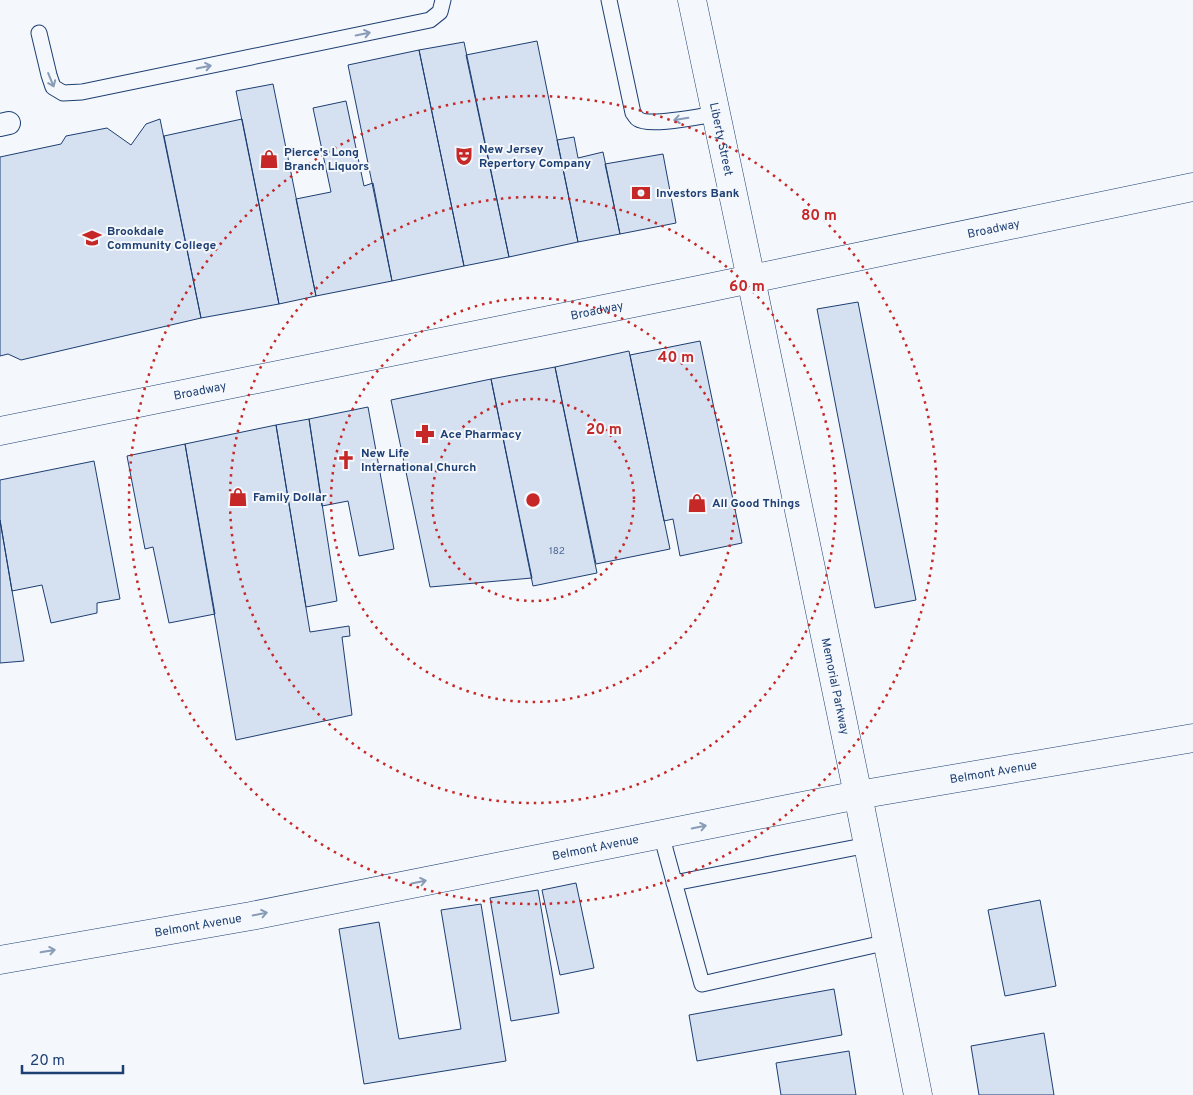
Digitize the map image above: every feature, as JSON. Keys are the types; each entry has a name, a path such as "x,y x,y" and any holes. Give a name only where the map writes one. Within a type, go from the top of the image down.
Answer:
{"street":[{"name":"Liberty Street","path":"692,0 751,279"},
{"name":"Broadway","path":"0,431 751,279 1193,187"},
{"name":"Memorial Parkway","path":"751,279 918,1095"},
{"name":"Belmont Avenue","path":"0,960 251,916 858,795 1193,738"}],"lane":[{"path":"40,33 48,75 53,88 63,93 82,92 430,20 440,12 443,0"},
{"path":"609,0 633,113 638,119 647,122 664,122 716,114"},
{"path":"661,834 702,984 888,942"},
{"path":"674,883 868,845"}],"building":[{"path":"537,41 578,242 509,257 466,55"},
{"name":"New Jersey Repertory Company","path":"464,42 509,257 464,266 419,50"},
{"path":"419,50 464,266 392,281 348,65"},
{"name":"Pierce's Long Branch Liquors","path":"273,84 316,296 279,304 236,91"},
{"path":"346,101 364,186 373,183 392,281 316,296 296,199 331,192 313,108"},
{"name":"Brookdale Community College","path":"160,119 201,318 21,360 8,354 0,356 0,157 61,144 66,136 107,128 131,145 146,124"},
{"path":"242,119 279,304 201,318 164,136"},
{"path":"574,137 578,158 603,152 620,234 578,242 557,140"},
{"name":"Investors Bank","path":"663,154 676,223 620,234 605,164"},
{"path":"858,302 916,600 875,608 817,309"},
{"path":"700,341 742,543 680,556 673,519 664,521 630,355"},
{"path":"629,351 670,549 596,564 555,367"},
{"path":"555,367 597,573 533,586 491,379"},
{"path":"491,379 532,578 430,587 391,400"},
{"name":"New Life International Church","path":"368,407 394,549 359,556 348,501 322,506 309,419"},
{"path":"309,419 337,601 306,607 276,425"},
{"path":"276,425 310,632 349,626 350,636 342,637 352,715 236,740 185,444"},
{"path":"185,444 215,614 169,623 153,547 145,549 127,456"},
{"path":"94,461 120,599 97,603 97,613 51,623 42,585 12,591 0,520 0,480"},
{"path":"0,520 24,661 0,663"},
{"path":"576,883 594,968 560,975 542,890"},
{"path":"538,890 559,1013 511,1021 490,898"},
{"path":"1040,900 1056,986 1005,996 988,910"},
{"path":"481,904 506,1061 364,1084 339,929 379,922 399,1039 461,1029 441,910"},
{"path":"834,989 842,1035 697,1061 689,1015"},
{"path":"1044,1033 1054,1095 979,1095 971,1046"},
{"path":"849,1051 856,1095 781,1095 776,1063"}],"place":[{"name":"New Jersey Repertory Company","path":"464,156"},
{"name":"Pierce's Long Branch Liquors","path":"269,159"},
{"name":"Investors Bank","path":"641,193"},
{"name":"Brookdale Community College","path":"92,238"},
{"name":"Ace Pharmacy","path":"425,434"},
{"name":"New Life International Church","path":"346,460"},
{"name":"Family Dollar","path":"238,497"},
{"name":"All Good Things","path":"697,503"}]}
